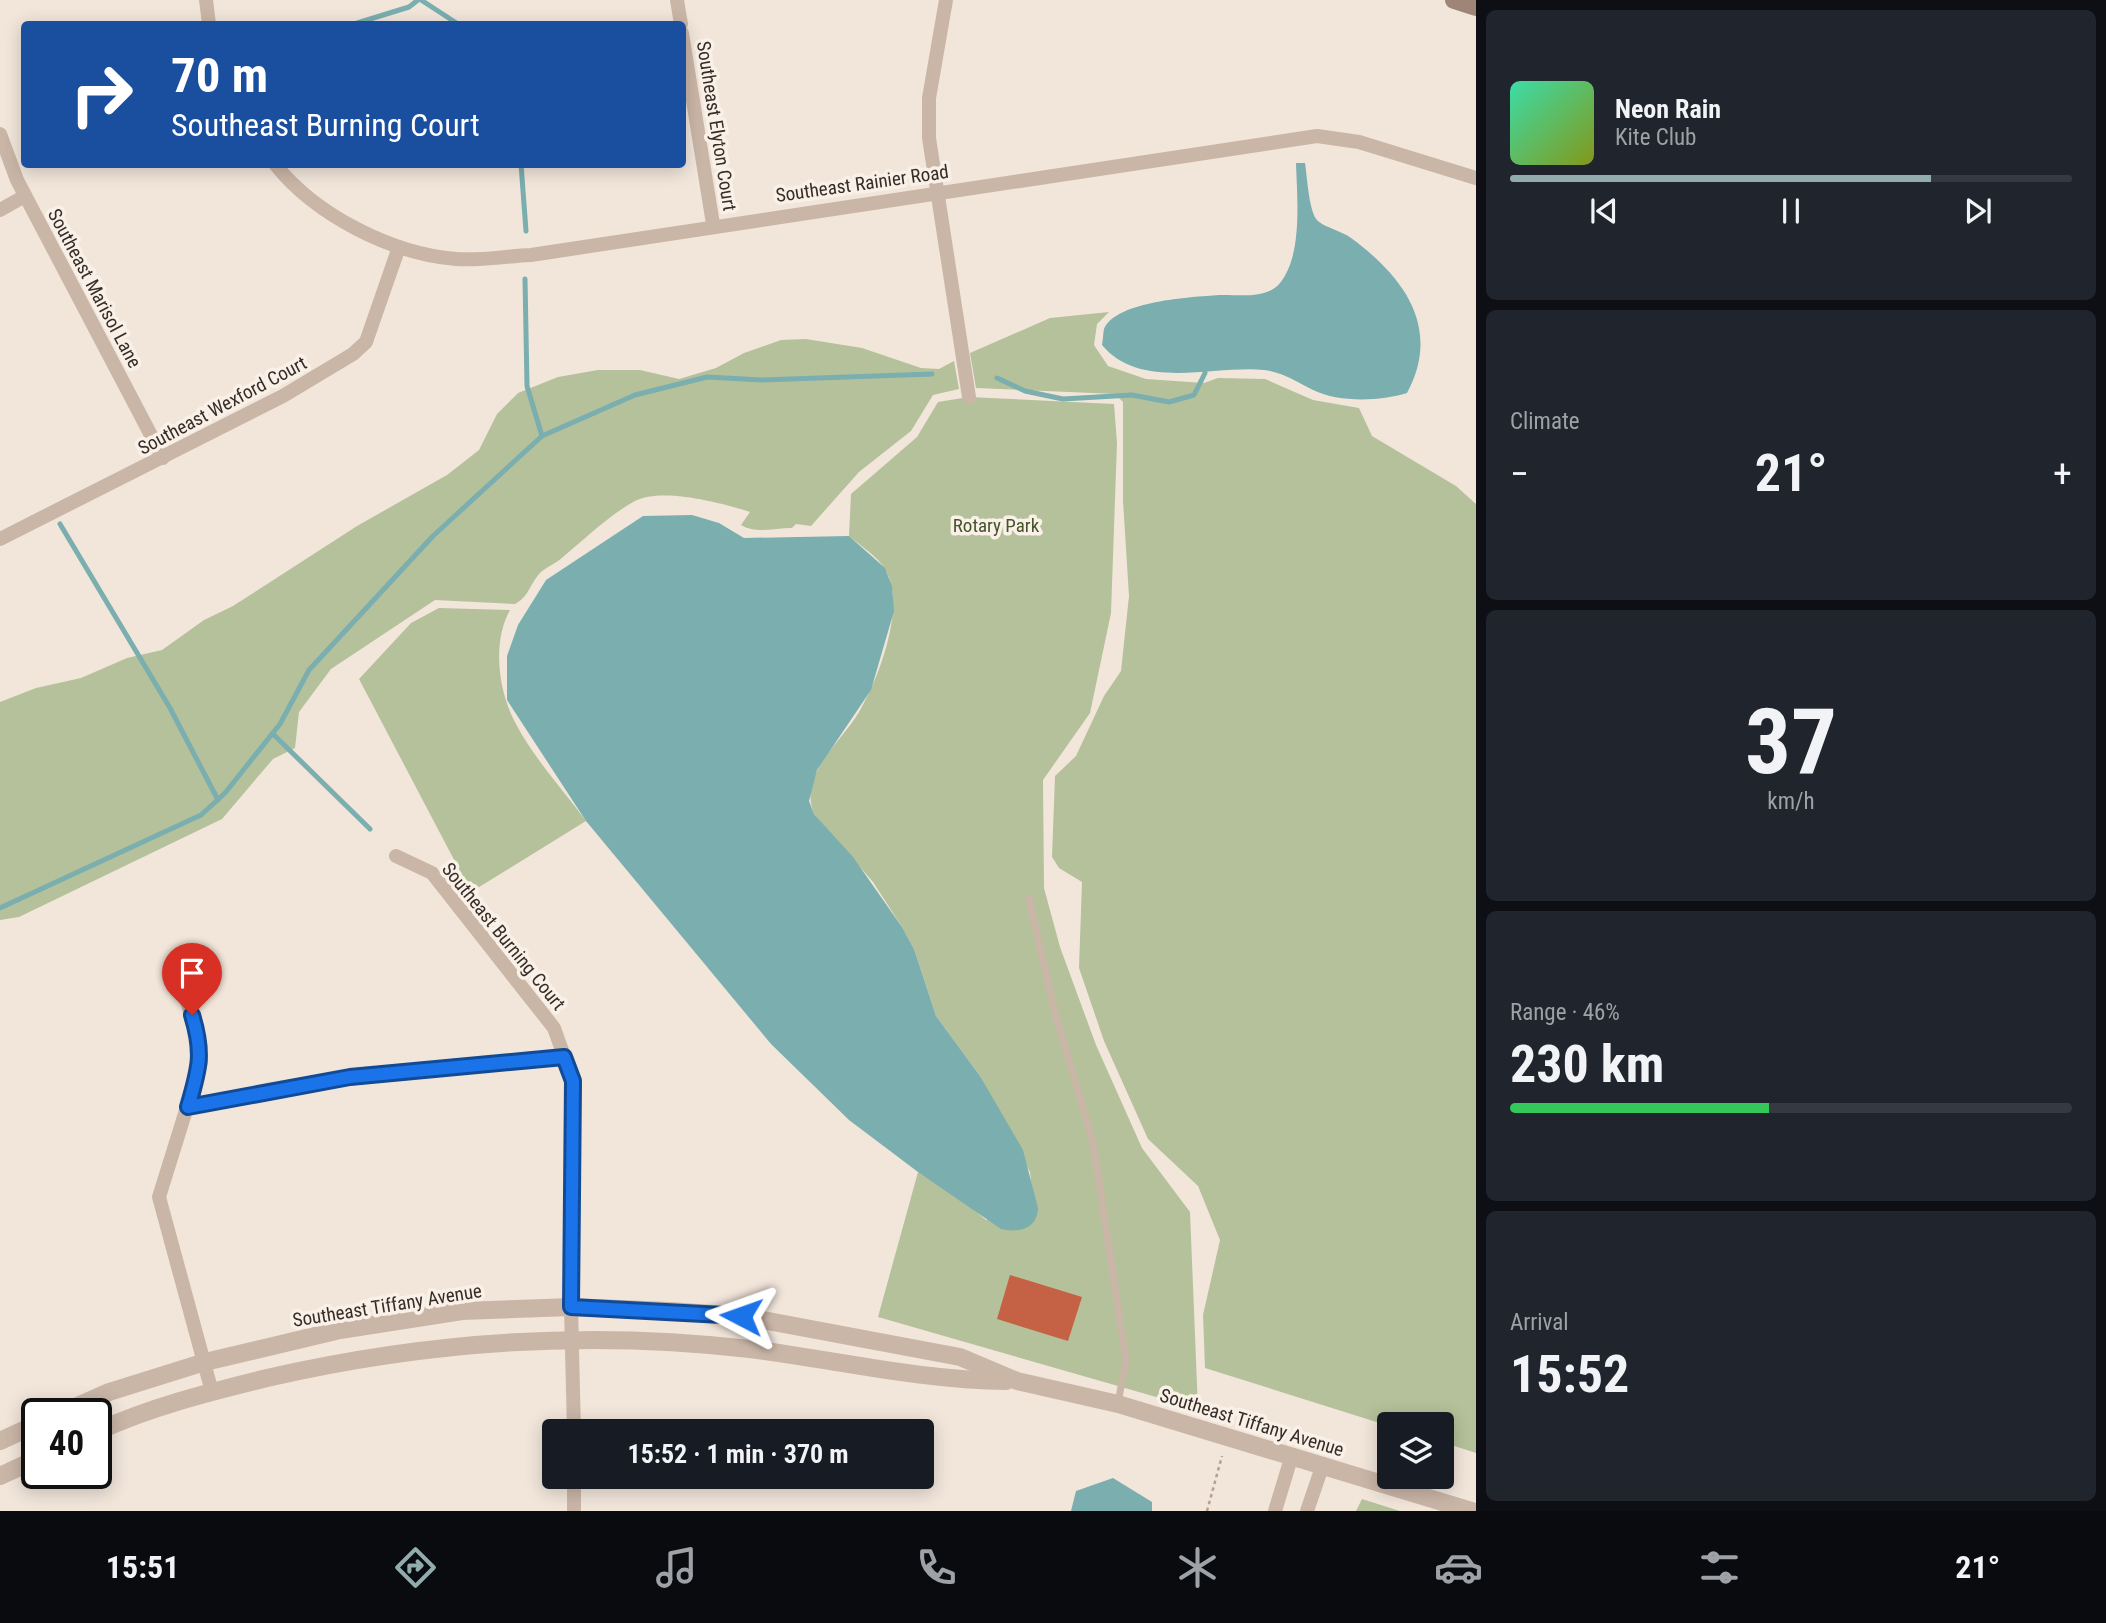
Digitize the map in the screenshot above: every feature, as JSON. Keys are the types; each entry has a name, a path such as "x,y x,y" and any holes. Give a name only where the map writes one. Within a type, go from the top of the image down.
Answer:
{"main road":[{"path":"1454,0 1476,7"}],"street":[{"path":"206,0 209,21"},
{"name":"Southeast Elyton Court","path":"677,0 680,21"},
{"path":"946,0 929,98 935,192 969,397"},
{"name":"Southeast Elyton Court","path":"686,58 713,225"},
{"name":"Southeast Marisol Lane","path":"0,134 2,153 163,458"},
{"name":"Southeast Rainier Road","path":"278,168 291,184 341,219 399,247 456,259 531,254 1317,135 1359,142 1476,178"},
{"path":"0,210 25,196"},
{"name":"Southeast Wexford Court","path":"0,539 303,385 353,354 366,342 399,247"},
{"name":"Southeast Burning Court","path":"396,856 432,873 554,1028 573,1081 571,1307 574,1419"},
{"path":"184,990 200,1040 201,1062 159,1197 212,1392"},
{"path":"188,1107 350,1077 564,1057"},
{"name":"Southeast Tiffany Avenue","path":"96,1398 205,1362 341,1330 462,1311 571,1307 741,1316 960,1357 1017,1381 1118,1404 1472,1511"},
{"name":"Southeast Tiffany Avenue","path":"112,1426 212,1392 342,1361 461,1344 573,1338 749,1349 952,1381 1017,1381"},
{"path":"0,1441 21,1431"},
{"path":"1275,1511 1292,1455"},
{"path":"1307,1511 1323,1464"},
{"path":"0,1476 21,1466"},
{"path":"574,1489 574,1511"}],"lane":[{"path":"1029,899 1055,1013 1093,1142 1126,1360 1118,1404"}],"path":[{"path":"1207,1511 1222,1456"}],"green space":[{"path":"1109,312 1097,324 1094,345 1108,366 1146,379 1204,383 1218,378 1265,379 1313,400 1359,408 1372,436 1456,486 1476,504 1476,1453 1454,1446 1454,1412 1377,1412 1377,1422 1205,1368 1203,1315 1220,1240 1198,1186 1148,1139 1104,1041 1079,968 1082,882 1059,868 1052,857 1055,776 1076,756 1104,696 1121,671 1129,596 1123,501 1123,402 1115,394 976,388 970,353 1050,318"},
{"path":"806,339 862,348 921,368 939,369 954,361 959,389 933,395 911,431 859,472 811,526 796,524 792,528 766,530 747,528 741,525 750,512 738,508 676,496 647,497 616,513 561,559 541,572 523,598 515,604 435,600 331,669 299,712 295,748 273,759 222,819 19,917 0,920 0,702 36,688 81,678 127,658 162,650 204,620 233,606 357,526 447,475 479,450 497,414 518,393 558,377 598,370 640,370 679,379 716,368 744,353 781,340"},
{"name":"Rotary Park","path":"969,397 1114,404 1117,443 1111,613 1090,713 1043,780 1044,888 1060,947 1096,1045 1142,1148 1190,1212 1198,1409 878,1317 918,1172 960,1198 986,1220 1038,1208 1033,1199 1030,1172 980,1076 936,1016 914,949 902,927 873,882 814,814 811,799 816,773 823,760 867,698 882,661 892,621 891,584 885,569 873,555 849,536 851,494 917,437 938,402"},
{"path":"439,608 510,610 504,623 499,651 501,682 510,711 531,749 586,821 471,892 359,679 411,623"},
{"path":"1362,1499 1400,1511 1356,1511"}],"water":[{"path":"1296,163 1305,163 1310,203 1318,221 1347,236 1370,253 1401,287 1412,306 1419,326 1420,347 1417,369 1407,393 1385,398 1347,399 1324,394 1283,375 1264,370 1157,372 1136,368 1118,359 1102,345 1104,329 1111,320 1138,306 1191,297 1259,294 1280,283 1287,271 1295,242"},
{"path":"692,515 719,523 744,538 849,536 885,568 892,586 894,611 871,690 817,770 809,801 814,814 853,857 902,927 914,949 936,1016 980,1076 1023,1150 1038,1208 1034,1221 1026,1228 1001,1229 918,1172 849,1120 771,1044 586,821 507,700 507,656 518,625 546,580 643,516"},
{"path":"1113,1478 1152,1502 1152,1511 1071,1511 1076,1491"}],"building":[{"path":"1010,1275 1082,1297 1068,1341 997,1319"}],"waterway":[{"path":"364,21 409,7 418,0"},
{"path":"421,0 453,21"},
{"path":"521,168 526,231"},
{"path":"525,279 527,386 542,436"},
{"path":"997,378 1025,391 1063,399 1132,395 1169,402 1194,395 1205,373"},
{"path":"0,908 201,815 225,793 280,724 309,670 433,536 542,436 635,395 707,377 762,380 932,374"},
{"path":"60,524 170,708 218,800"},
{"path":"273,734 370,829"}],"route":[{"path":"192,1015 200,1040 201,1062 188,1107 350,1077 564,1057 573,1081 571,1307 741,1316"}]}
